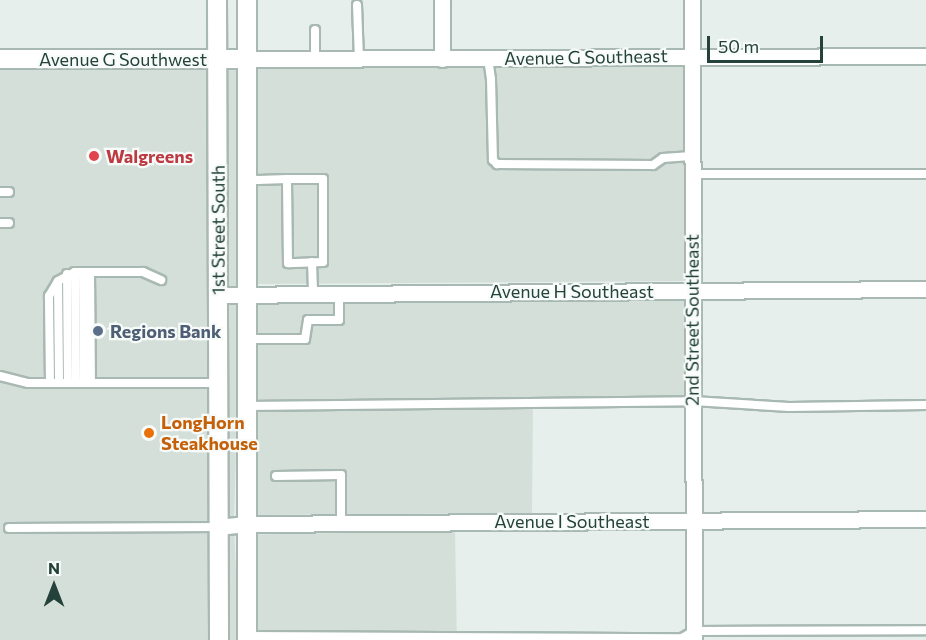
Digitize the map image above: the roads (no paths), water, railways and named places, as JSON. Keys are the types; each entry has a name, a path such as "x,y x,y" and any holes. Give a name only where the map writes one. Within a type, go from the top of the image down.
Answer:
{"main road":[{"name":"1st Street South","path":"217,0 219,640"},
{"name":"1st Street South","path":"247,0 249,293 247,638"},
{"name":"Avenue G Southwest","path":"0,59 247,59"}],"street":[{"path":"442,0 442,59"},
{"name":"2nd Street Southeast","path":"692,0 694,636"},
{"name":"Avenue G Southeast","path":"247,59 926,56"},
{"name":"Avenue H Southeast","path":"218,294 926,289"},
{"name":"Avenue I Southeast","path":"218,527 246,524 926,519"}],"lane":[{"path":"357,6 359,59"},
{"path":"315,30 315,59"},
{"path":"488,58 491,79 493,160 497,164 653,165 663,158 691,156"},
{"path":"691,174 926,174"},
{"path":"248,179 287,179 323,179 323,262 288,263 287,179"},
{"path":"312,262 312,293"},
{"path":"50,383 50,296 58,281 78,272 143,272 161,280"},
{"path":"78,272 80,383"},
{"path":"78,272 80,383"},
{"path":"58,281 59,383"},
{"path":"248,339 305,339 308,320 339,320 339,292"},
{"path":"0,376 28,383 218,383"},
{"path":"247,406 693,401 789,407 926,405"},
{"path":"276,476 341,475 341,524"},
{"path":"9,528 218,527"},
{"path":"247,638 682,638 926,630"}],"place":[{"name":"Walgreens","path":"94,156"},
{"name":"Regions Bank","path":"98,331"},
{"name":"LongHorn Steakhouse","path":"149,433"}]}
